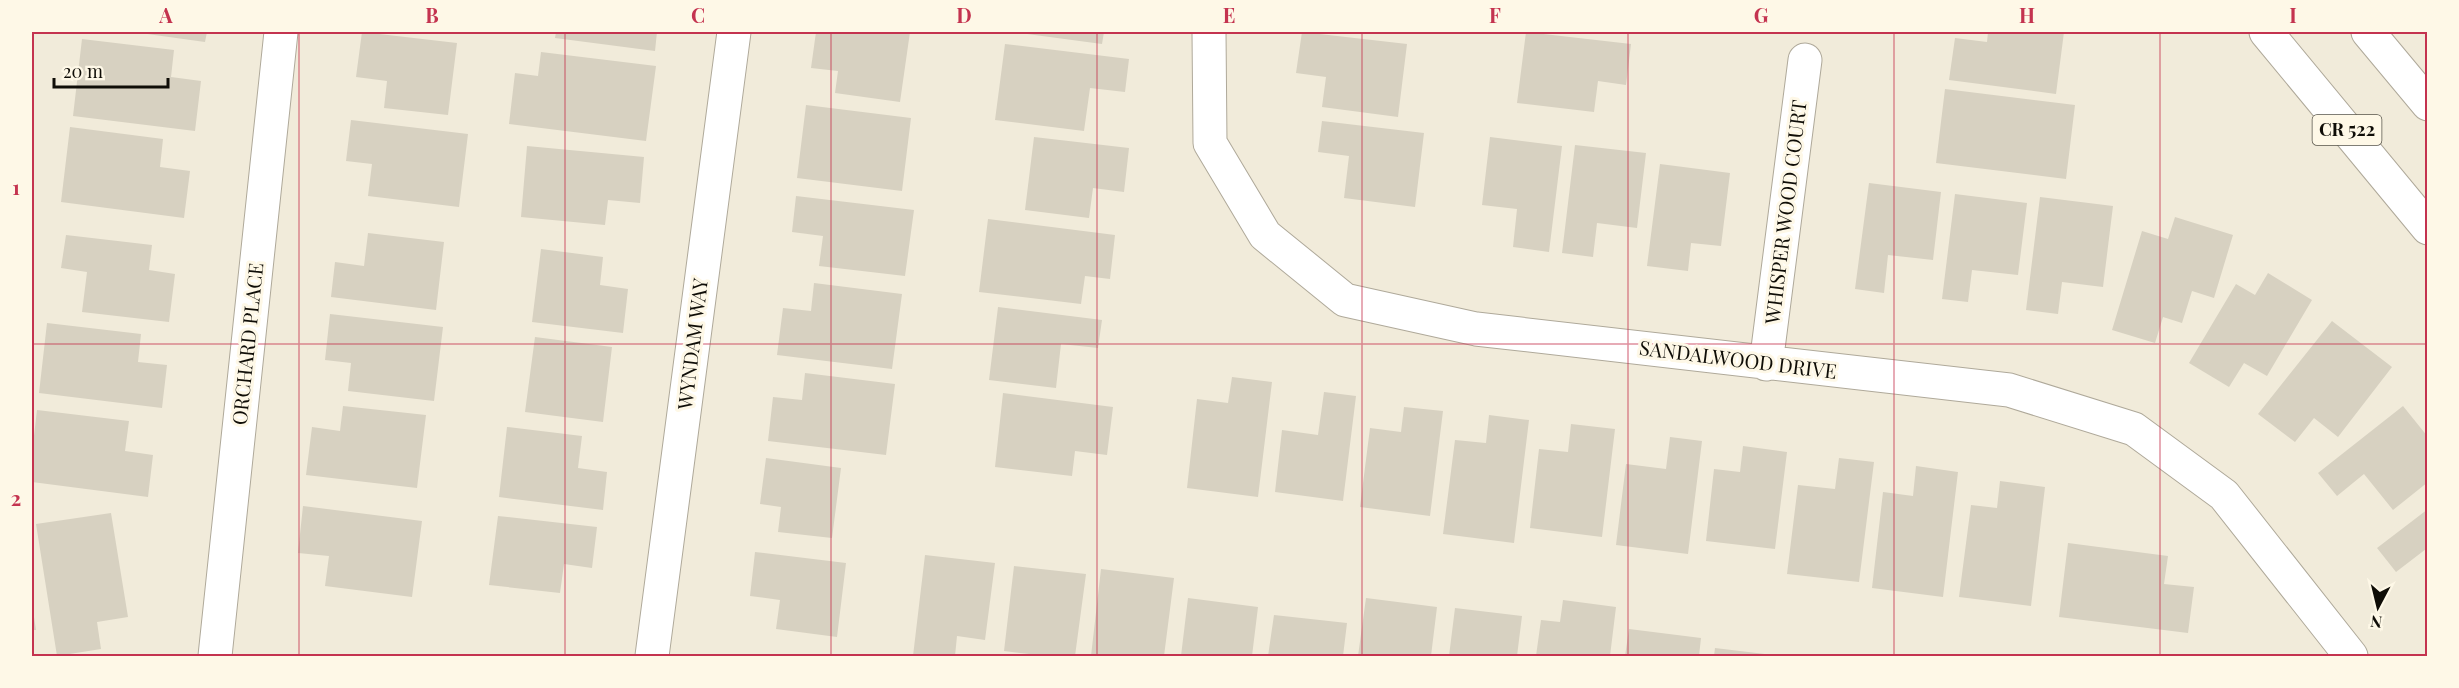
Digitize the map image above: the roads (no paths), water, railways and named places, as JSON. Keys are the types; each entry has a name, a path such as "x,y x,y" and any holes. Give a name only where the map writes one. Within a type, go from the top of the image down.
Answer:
{"street":[{"name":"ORCHARD PLACE","path":"215,657 281,32"},
{"name":"WYNDAM WAY","path":"652,657 734,32"},
{"name":"SANDALWOOD DRIVE","path":"1209,32 1210,143 1265,235 1345,300 1476,329 2009,390 2134,429 2224,495 2351,657"},
{"name":"CR 522","path":"2266,32 2427,228"},
{"path":"2368,32 2427,104"},
{"name":"WHISPER WOOD COURT","path":"1766,364 1805,60"}]}
